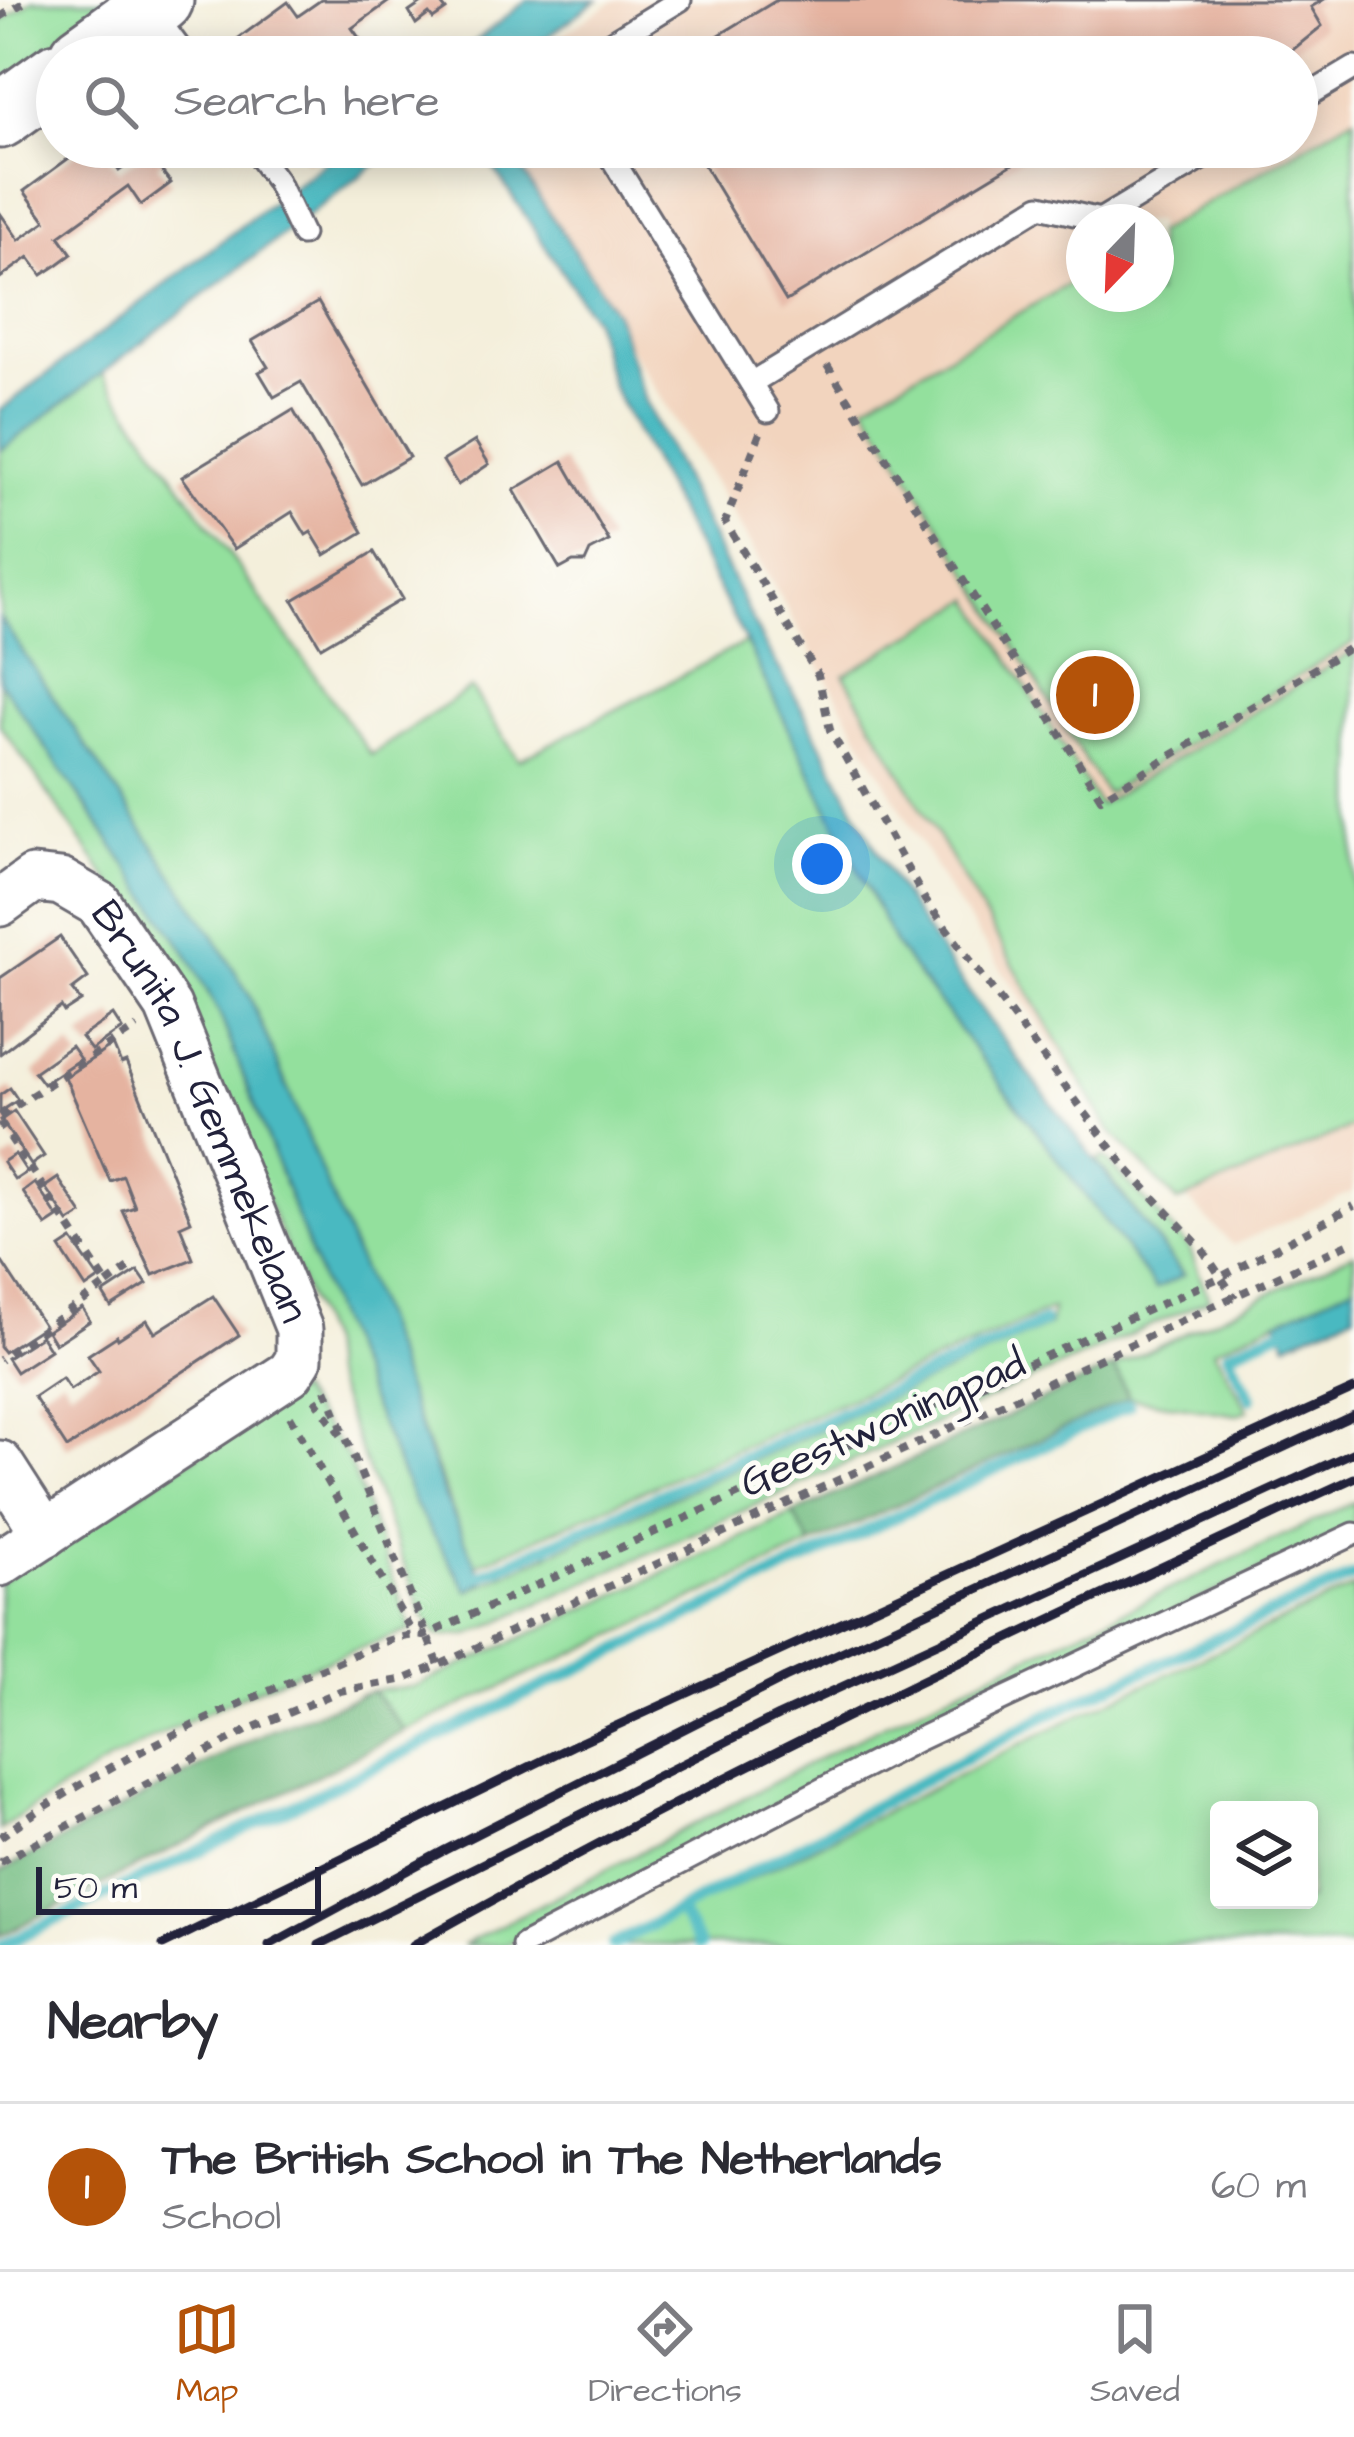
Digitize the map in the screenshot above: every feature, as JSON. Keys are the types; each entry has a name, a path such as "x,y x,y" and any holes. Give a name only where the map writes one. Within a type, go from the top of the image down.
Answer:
{"street":[{"path":"132,36 166,22"},
{"path":"0,116 36,90"},
{"name":"Brunita J. Gemmekelaan","path":"0,903 33,879 61,882 99,904 168,1006 299,1329 299,1359 281,1379 0,1563"},
{"path":"0,1464 45,1534"}],"lane":[{"path":"621,36 680,0"},
{"path":"1318,89 1354,68"},
{"path":"268,168 302,234"},
{"path":"618,168 768,411"},
{"path":"751,383 1040,206 1100,220 1186,168"},
{"path":"524,1945 917,1740 1354,1534"}],"path":[{"path":"0,17 28,0"},
{"path":"814,345 1101,798 1354,645"},
{"path":"768,411 725,522 818,675 830,730 925,900 1129,1170 1202,1249 1235,1298"},
{"path":"106,1284 0,1119 168,1006"},
{"path":"0,1837 88,1779 249,1699 418,1635 1221,1277 1354,1206"},
{"name":"Geestwoningpad","path":"0,1862 252,1728 340,1691 404,1679 439,1665 1354,1241"},
{"path":"0,1360 135,1264"},
{"path":"281,1379 306,1385 352,1451 418,1635"},
{"path":"281,1379 418,1635 439,1665"}],"shaded area":[{"path":"615,0 1354,0 1354,1191 1233,1245 1098,1110 949,892 723,497 517,168 1318,168 1318,36 560,36"}],"green space":[{"path":"33,0 122,0 71,36 36,36 36,61 0,86 0,22"},
{"path":"1354,117 1354,642 1106,794 865,404 1066,286 1066,312 1174,312 1174,222 1267,168 1318,168 1318,138"},
{"path":"102,373 371,755 471,688 519,760 746,642 896,946 1156,1288 1183,1274 1096,1160 1104,1157 1189,1247 1209,1299 469,1635 437,1636 422,1612 330,1372 327,1344 168,965 0,725 0,681 186,952 220,1014 332,1310 415,1505 468,1591 1050,1325 1052,1309 474,1566 249,995 0,618 0,451"},
{"path":"972,599 1099,805 1354,651 1354,1126 1178,1202 1109,1129 844,675"},
{"path":"1354,1253 1354,1285 1214,1350 1248,1410 1237,1415 1129,1398 1114,1367"},
{"path":"1114,1367 1129,1398 811,1545 793,1514"},
{"path":"297,1391 347,1456 412,1630 198,1716 95,1770 0,1830 0,1582"},
{"path":"1354,1502 1354,1527 927,1727 505,1945 463,1945 881,1726"},
{"path":"793,1514 811,1545 405,1731 372,1691 416,1686"},
{"path":"1354,1587 1354,1945 617,1945 1077,1716"},
{"path":"372,1691 405,1731 0,1936 0,1872 270,1730"}],"water":[{"path":"527,0 597,0 548,36 482,36"},
{"path":"317,168 371,168 0,451 0,410"},
{"path":"494,168 520,168 615,312 645,401 764,644 899,889 984,1013 1183,1275 1156,1289 896,946 746,642 612,386 593,319"},
{"path":"0,618 249,995 373,1297 443,1493 484,1581 468,1591 415,1505 332,1310 220,1014 186,952 0,681"},
{"path":"1354,1285 1354,1314 1287,1343 1277,1321"}],"building":[{"path":"321,0 391,0 352,28 358,36 241,36 288,2 298,16"},
{"path":"419,0 438,0 446,10 416,24 409,12 422,3"},
{"path":"777,0 1323,0 1311,7 1322,26 1310,36 718,36"},
{"path":"55,168 159,168 171,183 141,205 128,186 59,236 72,254 57,265 42,275 29,257 0,278 0,213 19,240 46,221 24,191"},
{"path":"706,168 1006,168 786,301"},
{"path":"318,302 409,457 362,485 301,382 274,397 259,372 268,367 252,341"},
{"path":"293,410 363,532 325,555 292,512 234,549 182,477"},
{"path":"475,441 489,464 458,485 443,461"},
{"path":"563,461 609,541 590,551 585,562 560,569 514,490"},
{"path":"374,552 402,599 321,647 293,600"},
{"path":"60,937 88,978 72,990 81,1001 64,1012 61,1007 0,1054 0,978"},
{"path":"113,1015 122,1029 91,1050 81,1037"},
{"path":"113,1045 121,1064 126,1062 191,1221 180,1226 193,1259 153,1275 123,1211 135,1207 123,1176 110,1181 65,1077"},
{"path":"71,1046 80,1059 43,1084 34,1072"},
{"path":"10,1088 18,1100 0,1112 0,1095"},
{"path":"14,1111 44,1156 31,1165 1,1120"},
{"path":"15,1154 27,1172 15,1180 3,1162"},
{"path":"58,1178 82,1214 69,1222 45,1187"},
{"path":"35,1183 58,1218 46,1226 23,1192"},
{"path":"72,1240 99,1279 86,1288 60,1248"},
{"path":"0,1259 44,1326 4,1352 0,1347"},
{"path":"138,1271 147,1284 111,1307 103,1294"},
{"path":"213,1296 239,1335 67,1448 34,1397 62,1378 70,1390 99,1371 88,1355 117,1336 147,1320 155,1333"},
{"path":"82,1308 90,1321 55,1344 47,1331"},
{"path":"41,1336 50,1350 16,1372 7,1358"}],"waterway":[{"path":"480,1576 1044,1322"},
{"path":"1251,1398 1228,1353 1281,1330"},
{"path":"3,1945 1129,1405"},
{"path":"613,1945 1047,1715 1354,1576"},
{"path":"679,1910 699,1945"}],"railway":[{"path":"163,1945 572,1746 1354,1389"},
{"path":"269,1945 785,1678 1354,1415"},
{"path":"319,1945 778,1716 1354,1452"},
{"path":"413,1945 761,1760 1354,1478"}],"place":[{"name":"The British School in The Netherlands","path":"1095,695"}]}
